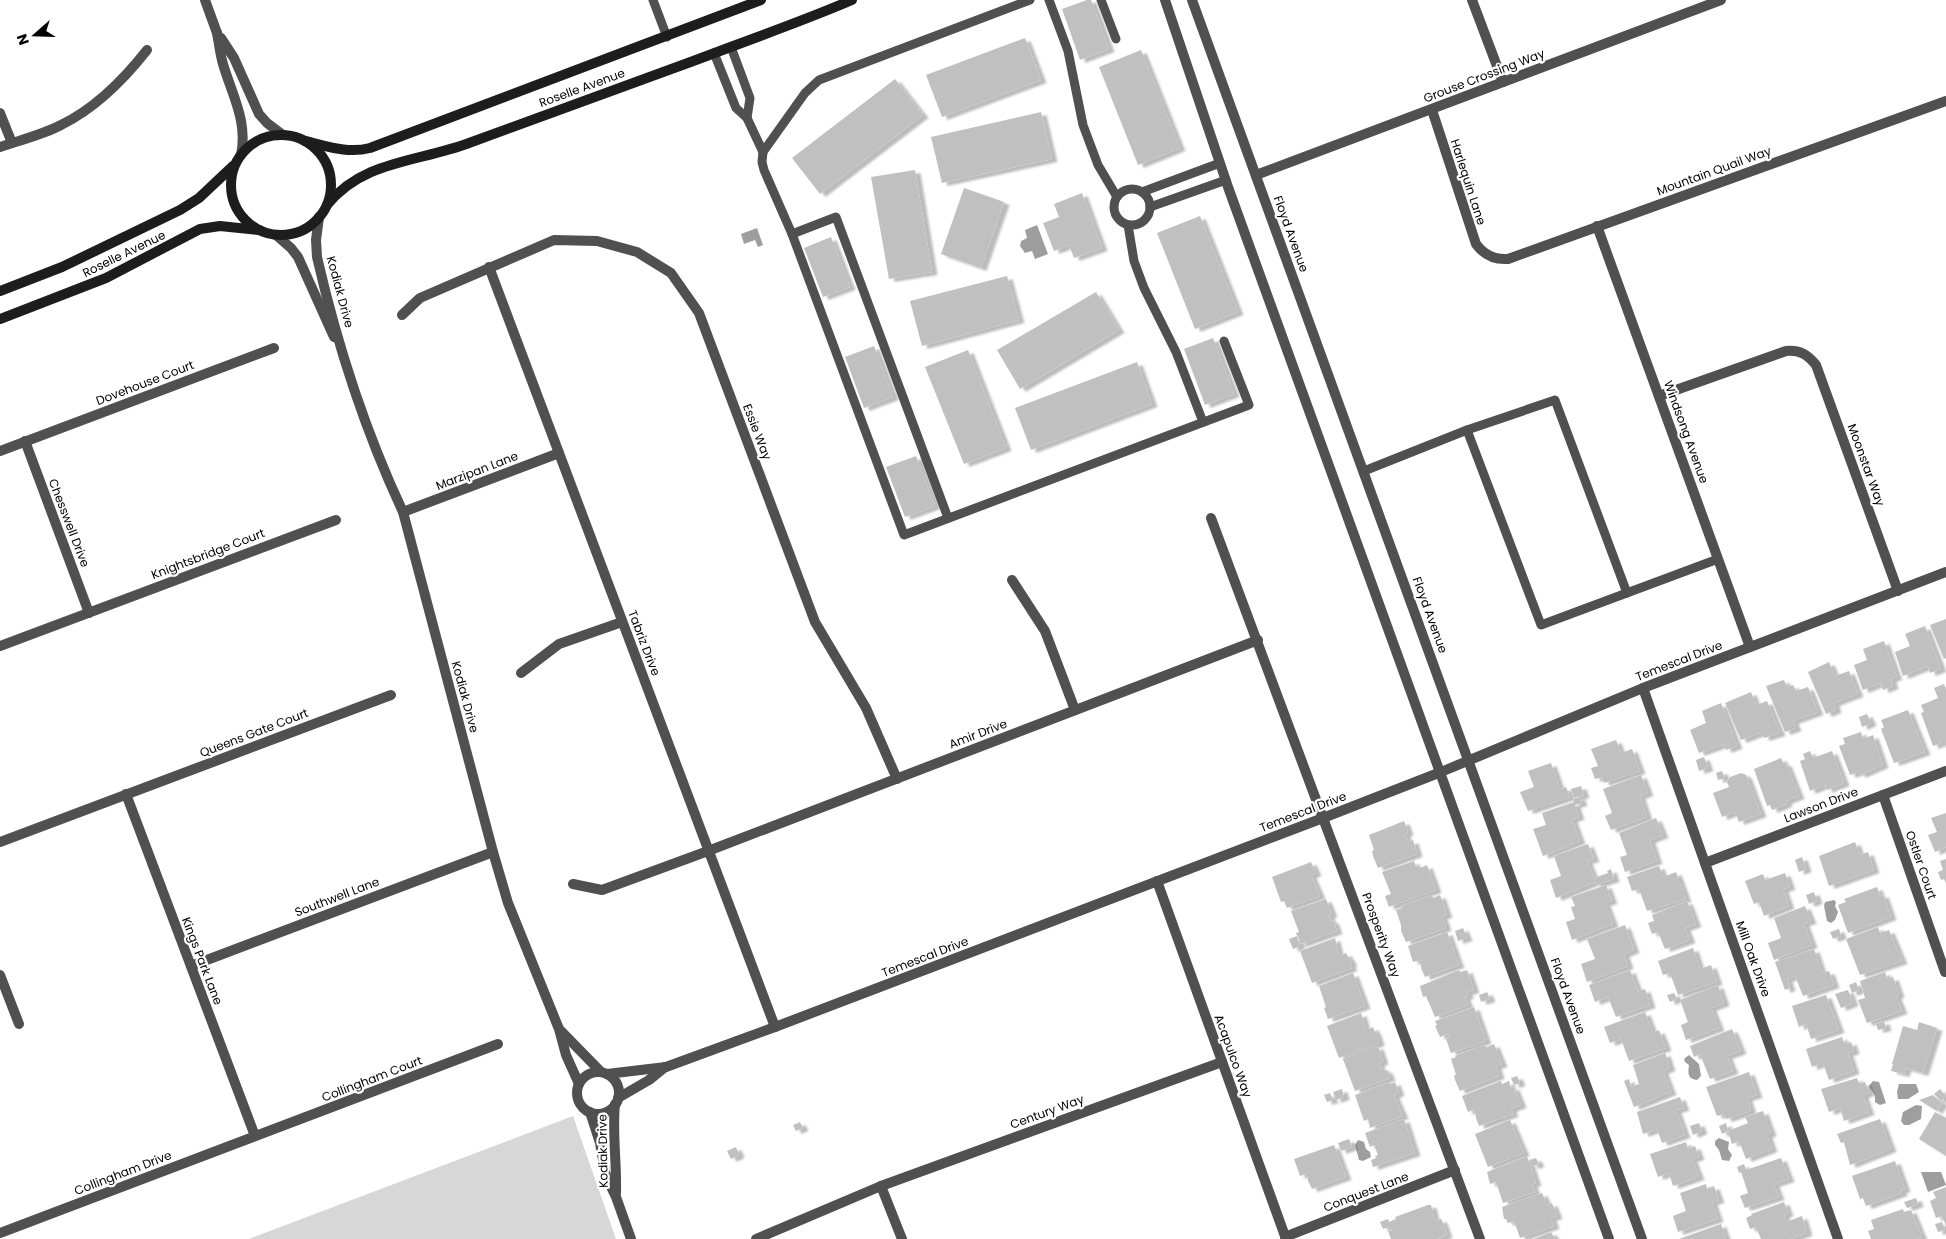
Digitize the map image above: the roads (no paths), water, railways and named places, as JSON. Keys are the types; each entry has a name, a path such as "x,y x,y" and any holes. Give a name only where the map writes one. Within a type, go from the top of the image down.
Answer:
{"main road":[{"name":"Roselle Avenue","path":"305,141 341,150 361,151 761,0"},
{"name":"Roselle Avenue","path":"327,205 340,190 366,173 381,167 452,149 731,47 852,0"},
{"path":"284,135 305,141 318,151 328,169 331,187 327,205 319,217 309,226 297,232 276,235 261,230 245,220 235,205 231,187 232,175 238,159 254,142 262,138 284,135"},
{"name":"Roselle Avenue","path":"0,290 62,266 180,210 199,198 238,159"},
{"name":"Roselle Avenue","path":"0,319 106,278 200,229 220,226 261,230"}],"street":[{"path":"205,0 218,33 234,58 258,114 284,135"},
{"path":"1165,0 1226,180 1609,1239"},
{"name":"Floyd Avenue","path":"1192,0 1470,760 1642,1239"},
{"path":"1472,0 1503,82"},
{"name":"Grouse Crossing Way","path":"1256,174 1432,110 1721,0"},
{"path":"218,33 223,63 239,106 243,124 244,139 238,159"},
{"path":"0,147 62,125 97,101 127,75 147,50"},
{"name":"Mountain Quail Way","path":"1489,257 1500,260 1508,259 1946,101"},
{"name":"Harlequin Lane","path":"1432,110 1476,244 1489,257"},
{"path":"0,112 12,143"},
{"name":"Kodiak Drive","path":"319,217 316,240 317,257 349,372 382,467 403,512 508,903 559,1029 566,1055 578,1084"},
{"name":"Windsong Avenue","path":"1597,226 1750,647"},
{"name":"Kodiak Drive","path":"276,235 298,257 349,372"},
{"name":"Essie Way","path":"402,315 420,298 554,240 597,241 637,252 671,273 699,313 815,622 866,708 898,779"},
{"name":"Tabriz Drive","path":"489,267 775,1027"},
{"name":"Dovehouse Court","path":"0,451 274,348"},
{"name":"Moonstar Way","path":"1659,396 1786,351 1803,353 1816,365 1898,591"},
{"name":"Chesswell Drive","path":"25,441 89,613"},
{"name":"Marzipan Lane","path":"403,512 559,453"},
{"name":"Prosperity Way","path":"1211,518 1480,1239"},
{"name":"Knightsbridge Court","path":"0,646 336,520"},
{"name":"Temescal Drive","path":"604,1073 666,1067 775,1027 1323,818 1441,772 1643,688 1946,572"},
{"path":"1012,580 1045,631 1075,710"},
{"path":"521,673 559,644 622,622"},
{"name":"Amir Drive","path":"573,884 602,890 898,779 1258,640"},
{"name":"Mill Oak Drive","path":"1643,688 1838,1239"},
{"name":"Queens Gate Court","path":"0,842 391,695"},
{"name":"Lawson Drive","path":"1705,863 1946,771"},
{"name":"Kings Park Lane","path":"126,794 255,1136"},
{"name":"Ostler Court","path":"1883,795 1945,972"},
{"name":"Southwell Lane","path":"191,966 493,852"},
{"name":"Acapulco Way","path":"1157,881 1286,1238"},
{"path":"0,975 18,1024"},
{"name":"Kodiak Drive","path":"559,1029 604,1073"},
{"name":"Collingham Court","path":"255,1136 498,1044"},
{"name":"Century Way","path":"756,1239 882,1186 1222,1062"},
{"name":"Temescal Drive","path":"617,1101 650,1080 666,1067"},
{"path":"604,1073 617,1084 617,1101 604,1113 590,1112 580,1104 577,1091 578,1084 588,1074 604,1073"},
{"name":"Kodiak Drive","path":"616,1197 617,1173 614,1147 617,1101"},
{"name":"Kodiak Drive","path":"590,1112 600,1143 606,1176 616,1197 631,1239"},
{"name":"Collingham Drive","path":"0,1233 255,1136"},
{"name":"Conquest Lane","path":"1286,1238 1455,1170"},
{"path":"882,1186 902,1239"}],"lane":[{"path":"652,0 667,37"},
{"path":"1030,0 819,80 805,93 763,152 762,162 764,170 792,234 904,534 1249,405 1224,341"},
{"path":"1049,0 1068,51 1083,125 1098,165 1117,197"},
{"path":"1101,0 1116,39"},
{"path":"731,47 750,98 747,118"},
{"path":"714,53 736,108 747,118 763,152"},
{"path":"1142,192 1150,207 1147,217 1142,222 1128,225 1122,222 1114,211 1114,204 1117,197 1128,190 1142,192 1220,163"},
{"path":"1150,207 1226,180"},
{"path":"792,234 836,217 948,518"},
{"path":"1128,225 1134,261 1144,288 1176,352 1203,422"},
{"path":"1364,471 1467,430 1556,400 1627,593"},
{"path":"1467,430 1541,625 1718,559"}]}
